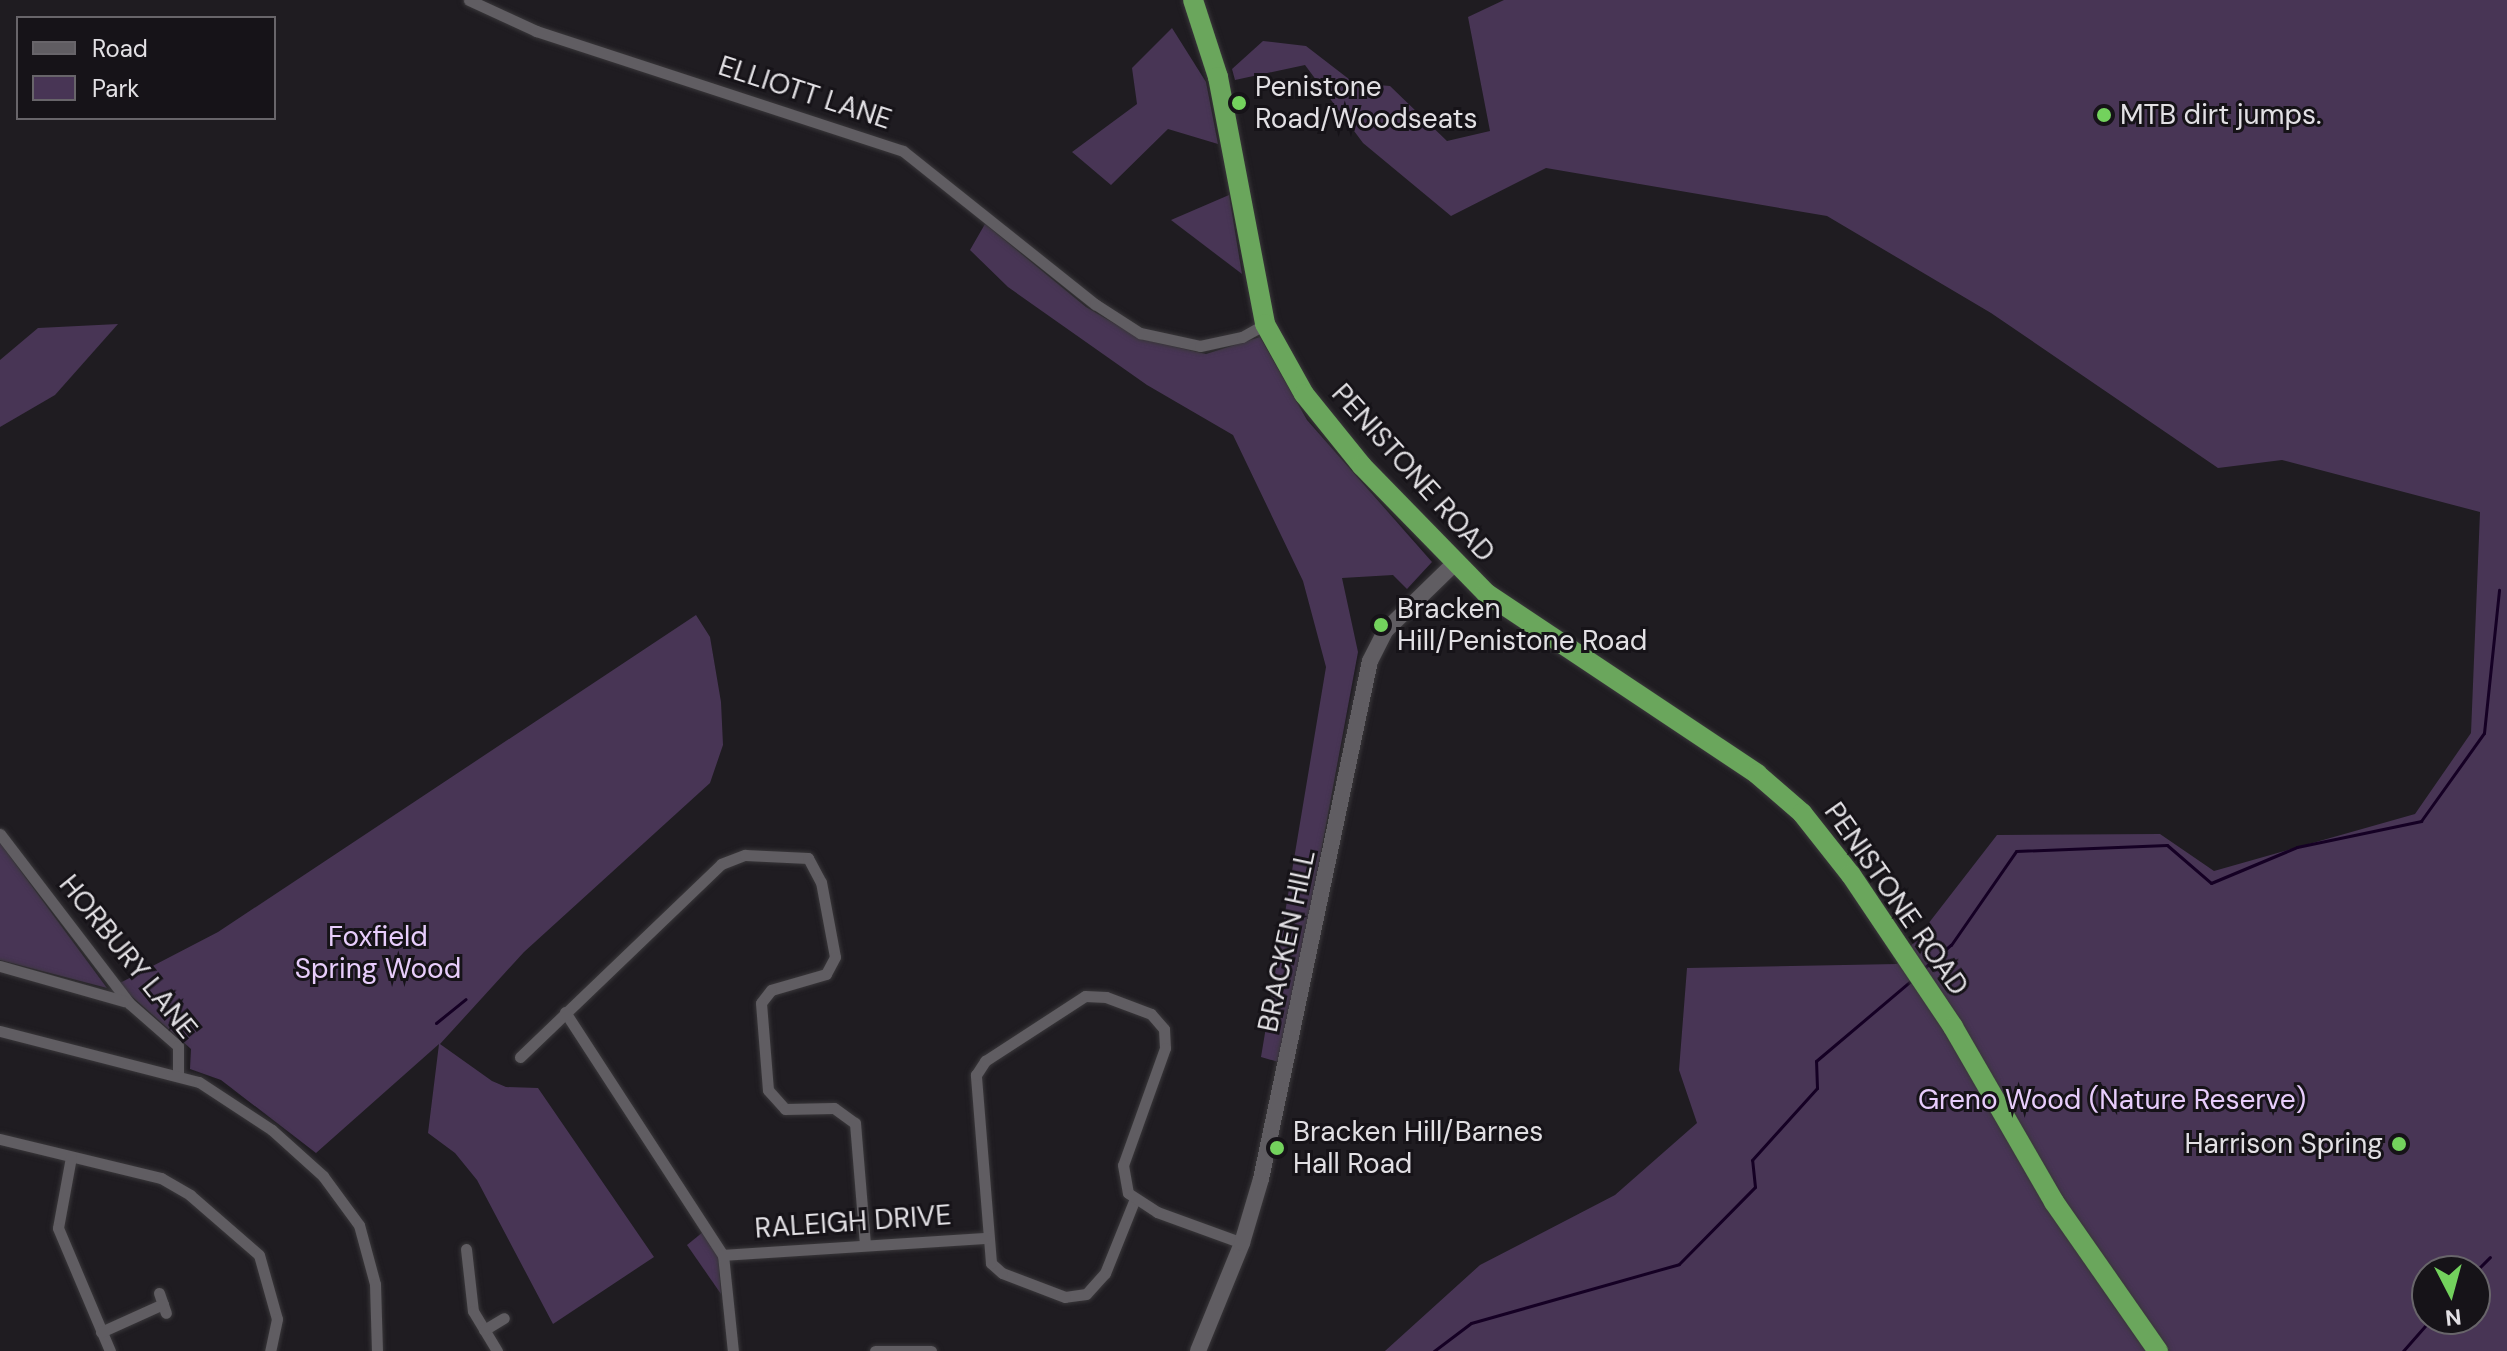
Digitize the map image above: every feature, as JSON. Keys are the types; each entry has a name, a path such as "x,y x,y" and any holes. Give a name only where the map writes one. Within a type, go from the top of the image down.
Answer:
{"highway":[{"name":"PENISTONE ROAD","path":"1193,0 1218,77 1265,324 1304,394 1454,564 1533,628 1757,774 1802,813 1942,1011 2054,1202 2158,1351"}],"street":[{"name":"ELLIOTT LANE","path":"469,0 536,31 903,151 1095,304 1140,333 1200,346 1242,337 1265,324"},
{"name":"BRACKEN HILL","path":"1198,1351 1242,1243 1301,1007 1370,661 1385,631 1454,564"},
{"name":"HORBURY LANE","path":"0,834 129,1003 178,1046 178,1074"},
{"path":"520,1057 721,864 745,855 808,858 821,882 835,957 826,974 771,990 761,1003 768,1090 785,1109 834,1108 855,1123 865,1245"},
{"path":"0,966 129,1003"},
{"path":"1134,1201 1099,1283 1076,1297 1002,1273 991,1263 986,1238 976,1075 985,1061 1085,996 1143,1011 1164,1029 1165,1048 1123,1165 1124,1186 1134,1201 1242,1243"},
{"path":"565,1012 723,1255 733,1351"},
{"path":"0,1031 178,1074 244,1108 323,1176 349,1210 371,1261 377,1351"},
{"path":"0,1139 177,1186 250,1245 262,1262 277,1319 270,1351"},
{"path":"71,1157 58,1228 110,1351"},
{"name":"RALEIGH DRIVE","path":"723,1255 986,1238"},
{"path":"466,1249 470,1301 497,1351"},
{"path":"101,1332 163,1303"},
{"path":"484,1330 504,1318"},
{"path":"875,1351 931,1351"}],"green space":[{"name":"Greno Wood (Nature Reserve)","path":"1504,0 2507,0 2507,1351 1385,1351 1480,1265 1615,1195 1697,1123 1679,1070 1687,968 1897,964 1997,835 2160,834 2214,871 2415,814 2471,733 2480,512 2282,460 2218,468 1991,313 1827,216 1546,168 1451,216 1363,143 1305,65 1235,80 1232,69 1263,41 1306,46 1354,83 1390,86 1447,141 1490,131 1468,17"},
{"path":"1172,28 1206,82 1218,144 1168,129 1111,185 1072,152 1137,104 1132,68"},
{"path":"1229,195 1242,274 1171,220"},
{"path":"985,224 1086,307 1141,339 1206,354 1260,337 1307,420 1432,562 1407,589 1393,575 1342,578 1358,652 1282,1063 1261,1057 1326,667 1303,581 1233,435 1147,385 1008,287 970,250"},
{"path":"118,324 55,395 0,427 0,360 38,328"},
{"name":"Foxfield Spring Wood","path":"696,615 710,637 721,702 723,745 710,783 524,952 440,1044 492,1081 506,1087 538,1088 654,1257 553,1324 477,1180 455,1153 428,1133 439,1044 316,1153 221,1080 190,1069 191,1049 118,984 218,932"},
{"path":"0,843 107,988 0,960"},
{"path":"703,1232 718,1254 721,1294 687,1245"}],"waterway":[{"path":"1923,969 1951,945 2016,851 2167,845 2211,883 2297,847 2421,821 2484,733 2499,590"},
{"path":"1434,1351 1471,1323 1679,1264 1755,1187 1752,1160 1817,1088 1816,1061 1912,980"},
{"path":"436,1023 466,999"},
{"path":"2403,1351 2417,1335"}],"place":[{"name":"Penistone Road/Woodseats","path":"1239,103"},
{"name":"MTB dirt jumps.","path":"2104,115"},
{"name":"Bracken Hill/Penistone Road","path":"1381,625"},
{"name":"Harrison Spring","path":"2399,1144"},
{"name":"Bracken Hill/Barnes Hall Road","path":"1277,1148"}]}
